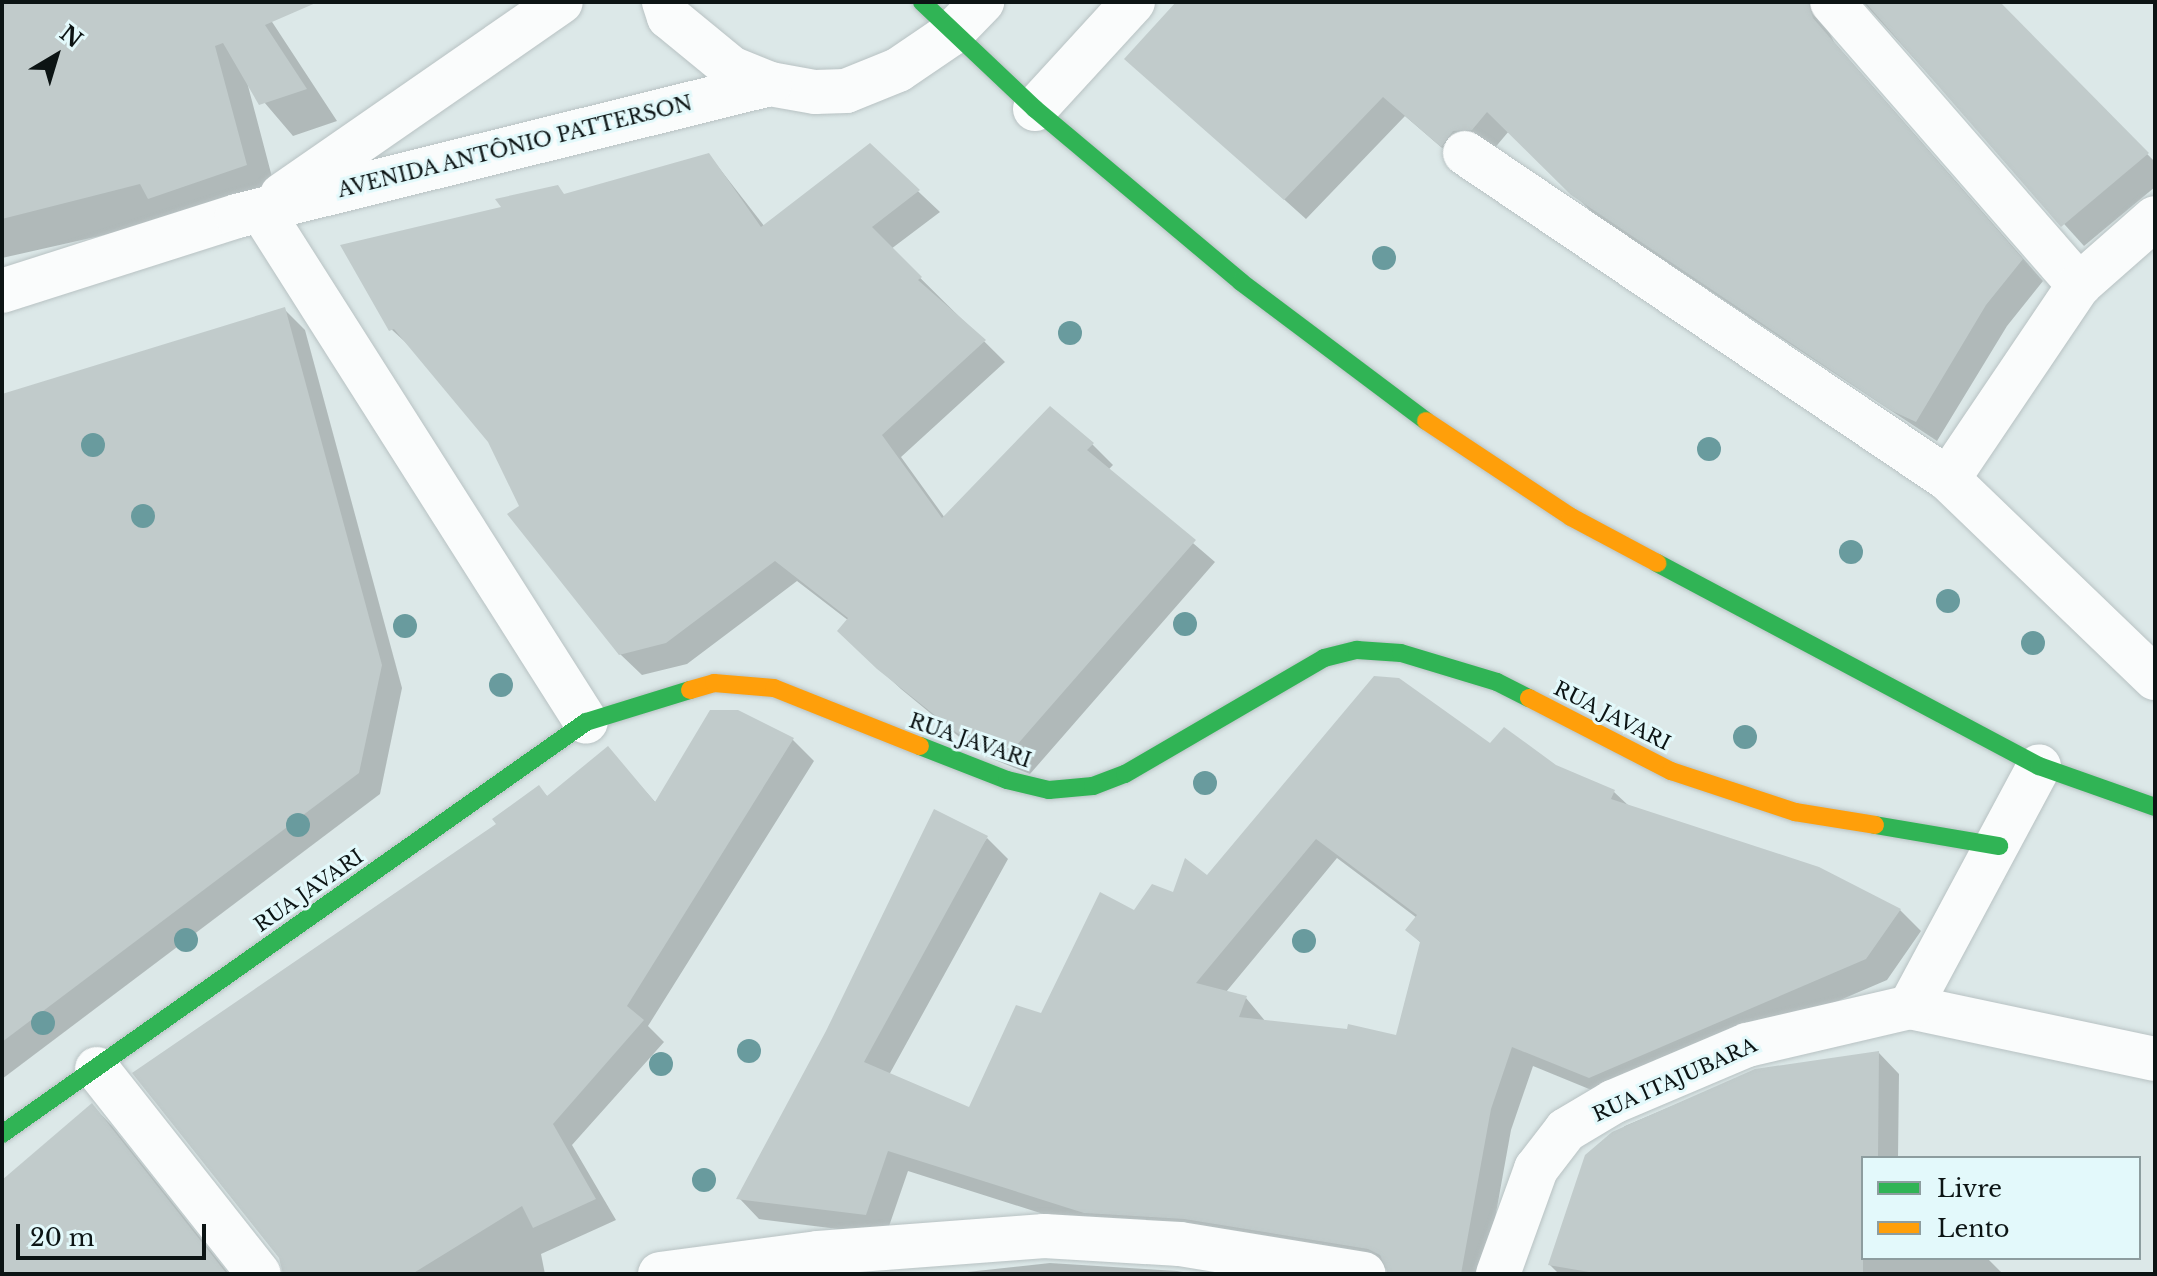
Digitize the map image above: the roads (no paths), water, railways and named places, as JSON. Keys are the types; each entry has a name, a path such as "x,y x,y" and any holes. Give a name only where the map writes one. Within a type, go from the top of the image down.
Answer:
{"street":[{"name":"AVENIDA ANTÔNIO PATTERSON","path":"261,210 561,2"},
{"path":"664,2 669,17 731,68 770,84 846,91 898,70 951,34 982,2"},
{"path":"922,2 951,34 1035,109 1241,282 1404,406 1571,517 2039,766 2155,807"},
{"path":"1035,109 1133,2"},
{"path":"1832,2 2079,285"},
{"name":"AVENIDA ANTÔNIO PATTERSON","path":"2,291 261,210 770,84"},
{"path":"1465,153 1948,479 2155,678"},
{"path":"261,210 586,722"},
{"path":"1948,479 2079,285 2155,218"},
{"name":"RUA JAVARI","path":"2,1134 586,722 714,683 774,688 1007,780 1049,790 1093,786 1125,774 1324,658 1357,650 1401,653 1497,682 1671,771 1795,812 1999,846"},
{"path":"2039,766 1999,846 1910,1007 2155,1059"},
{"name":"RUA ITAJUBARA","path":"1498,1274 1536,1169 1566,1130 1613,1102 1747,1045 1910,1007"},
{"path":"97,1069 259,1274"},
{"path":"660,1274 818,1253 1044,1236 1180,1244 1364,1274"}]}
